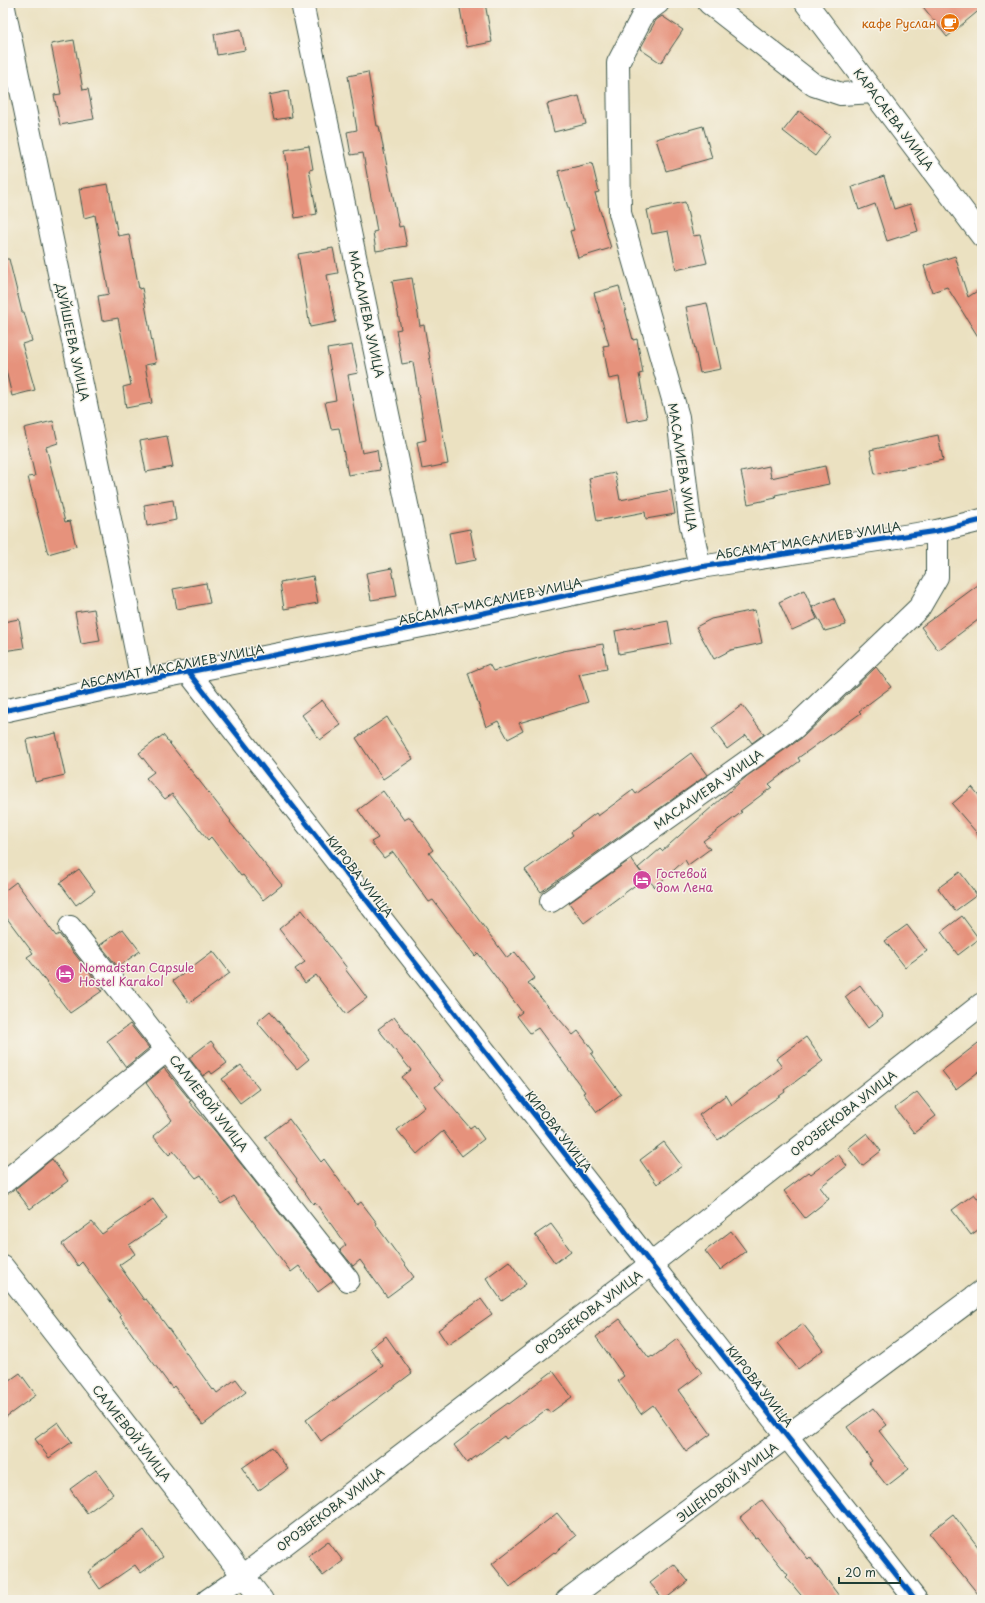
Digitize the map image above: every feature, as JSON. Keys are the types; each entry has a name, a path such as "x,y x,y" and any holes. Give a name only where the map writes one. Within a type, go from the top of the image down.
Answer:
{"street":[{"name":"ДУЙШЕЕВА УЛИЦА","path":"3,3 142,681"},
{"name":"МАСАЛИЕВА УЛИЦА","path":"302,3 432,624"},
{"name":"МАСАЛИЕВА УЛИЦА","path":"658,3 644,12 618,63 620,213 678,417 690,520 700,567"},
{"path":"709,3 814,85 841,94 874,92"},
{"name":"КАРАСАЕВА УЛИЦА","path":"806,3 982,236"},
{"name":"АБСАМАТ МАСАЛИЕВ УЛИЦА","path":"3,711 142,681 189,673 432,624 700,567 937,531 982,520"},
{"name":"МАСАЛИЕВА УЛИЦА","path":"551,901 794,728 918,608 937,577 937,531"},
{"name":"КИРОВА УЛИЦА","path":"189,673 650,1264 916,1600"},
{"name":"САЛИЕВОЙ УЛИЦА","path":"70,927 348,1280"},
{"name":"ОРОЗБЕКОВА УЛИЦА","path":"208,1600 243,1576 650,1264 982,1004"},
{"path":"3,1183 167,1050"},
{"name":"САЛИЕВОЙ УЛИЦА","path":"3,1267 262,1600"},
{"name":"ЭШЕНОВОЙ УЛИЦА","path":"567,1600 982,1291"}],"building":[{"path":"459,3 485,3 492,42 467,47"},
{"name":"кафе Руслан","path":"920,3 982,3 982,8 947,37"},
{"path":"662,16 683,30 661,63 640,49 656,20"},
{"path":"241,29 245,50 217,55 214,34"},
{"path":"74,40 83,90 88,89 94,119 60,125 54,95 61,94 51,44"},
{"path":"368,72 377,126 379,126 399,227 403,226 407,246 376,251 373,232 377,231 363,153 351,155 347,132 357,130 348,76"},
{"path":"288,91 292,117 274,120 269,95"},
{"path":"579,96 586,124 554,132 547,104"},
{"path":"799,111 830,136 815,156 783,131"},
{"path":"703,126 712,158 666,171 656,139"},
{"path":"309,146 313,169 309,170 317,214 295,218 285,150"},
{"path":"592,163 599,192 595,193 611,248 578,258 570,231 574,230 558,171"},
{"path":"884,176 894,209 910,204 918,231 887,241 875,204 859,210 852,187"},
{"path":"108,184 118,236 129,234 139,289 142,288 156,363 145,365 152,403 126,408 123,387 131,385 118,318 102,321 98,296 109,294 95,215 84,218 79,189"},
{"path":"685,202 693,236 700,235 707,263 676,270 668,231 652,234 647,210"},
{"path":"333,248 338,273 327,275 336,322 310,327 298,254"},
{"path":"955,256 968,297 982,288 982,343 947,287 932,292 924,266"},
{"path":"3,259 9,259 22,312 24,312 32,341 22,344 35,390 12,396 3,358"},
{"path":"412,278 420,326 424,325 448,464 422,469 417,442 426,440 413,362 402,364 396,330 401,329 392,281"},
{"path":"619,286 633,340 637,339 643,373 639,374 647,418 627,422 619,377 609,379 603,346 609,345 594,293"},
{"path":"707,303 721,369 700,373 686,307"},
{"path":"352,345 358,373 348,375 362,453 377,450 380,470 348,475 339,428 331,429 325,402 336,400 327,349"},
{"path":"53,421 58,443 46,447 65,522 70,521 76,546 48,554 28,477 35,476 24,428"},
{"path":"938,435 943,460 875,474 870,450"},
{"path":"167,436 173,467 146,472 140,441"},
{"path":"769,466 771,478 825,466 829,484 775,495 776,498 748,504 741,472"},
{"path":"615,473 620,500 671,490 675,514 646,519 645,512 597,521 589,478"},
{"path":"173,500 176,520 147,526 144,505"},
{"path":"470,529 476,560 455,564 449,533"},
{"path":"392,568 397,596 371,600 366,573"},
{"path":"313,576 318,603 284,609 280,582"},
{"path":"982,582 982,617 938,650 921,627"},
{"path":"206,583 210,603 177,609 173,589"},
{"path":"804,590 817,619 792,630 779,602"},
{"path":"834,598 846,625 825,631 812,607"},
{"path":"94,609 100,641 81,644 75,612"},
{"path":"755,610 762,643 731,650 714,659 696,627 711,619"},
{"path":"19,619 24,648 3,651 3,622"},
{"path":"668,621 672,644 619,654 615,631"},
{"path":"603,644 607,669 579,674 588,702 519,723 523,731 508,739 498,721 486,727 468,673 489,664 493,671 563,651"},
{"path":"876,667 891,687 859,711 861,713 798,758 800,761 769,784 772,787 703,841 710,849 688,865 685,860 655,887 638,868 660,849 662,851 747,776 803,737"},
{"path":"322,700 341,725 320,740 302,715"},
{"path":"742,705 764,734 752,743 746,735 727,749 712,728"},
{"path":"387,717 413,759 383,779 356,738"},
{"path":"56,733 65,775 35,782 26,740"},
{"path":"163,735 231,821 230,822 282,885 263,900 243,875 241,876 211,837 208,840 172,794 165,799 146,778 154,772 139,753"},
{"path":"691,753 707,775 541,892 525,870 573,835 571,832 596,813 598,816 633,790 636,794"},
{"path":"972,787 982,799 982,839 952,804"},
{"path":"383,791 404,820 410,817 433,850 429,853 507,958 515,952 535,978 528,983 573,1035 578,1031 594,1052 591,1054 621,1094 597,1112 583,1093 585,1092 538,1028 530,1033 517,1016 522,1012 478,953 475,956 433,900 429,902 393,852 384,858 371,842 378,838 358,810"},
{"path":"631,859 645,878 584,923 569,903"},
{"path":"79,869 95,891 76,905 60,883"},
{"path":"960,872 977,895 955,911 938,888"},
{"path":"16,882 56,936 59,934 97,982 96,983 102,991 70,1013 27,957 33,953 3,913 3,892"},
{"path":"302,910 347,968 345,969 367,998 346,1014 316,975 305,983 295,969 305,962 279,929"},
{"path":"962,916 979,939 958,955 941,932"},
{"path":"907,925 927,951 905,967 885,941"},
{"path":"123,929 140,951 118,967 100,945"},
{"path":"213,951 230,973 189,1003 173,981"},
{"path":"860,985 883,1016 868,1028 845,997"},
{"path":"270,1011 309,1059 297,1069 257,1022"},
{"path":"394,1017 443,1081 435,1087 470,1128 474,1125 484,1139 462,1156 443,1131 417,1154 397,1130 425,1107 402,1077 411,1070 378,1029"},
{"path":"130,1024 149,1048 126,1067 107,1041"},
{"path":"806,1037 823,1061 784,1090 785,1092 718,1140 699,1115 726,1095 732,1105 782,1067 776,1059"},
{"path":"982,1040 982,1069 956,1089 942,1071"},
{"path":"211,1041 227,1063 212,1074 210,1071 203,1076 189,1058"},
{"path":"241,1065 259,1089 240,1103 222,1079"},
{"path":"164,1068 191,1101 189,1102 215,1131 333,1281 318,1292 299,1266 291,1272 234,1196 221,1204 201,1175 196,1178 173,1151 169,1155 153,1136 172,1120 146,1083"},
{"path":"917,1092 936,1116 914,1133 895,1108"},
{"path":"289,1119 321,1162 324,1159 357,1205 361,1202 414,1277 387,1297 360,1260 353,1266 340,1250 346,1245 315,1202 313,1204 296,1180 297,1179 265,1137"},
{"path":"867,1133 881,1151 862,1166 848,1148"},
{"path":"664,1142 682,1166 657,1184 640,1160"},
{"path":"838,1154 847,1166 820,1187 829,1199 805,1218 784,1191 809,1172 811,1174"},
{"path":"52,1159 68,1181 30,1209 15,1189"},
{"path":"974,1194 982,1204 982,1227 971,1235 952,1210"},
{"path":"153,1199 167,1219 129,1245 135,1254 119,1265 144,1300 146,1299 163,1321 213,1390 214,1389 217,1393 236,1379 246,1392 203,1425 174,1386 172,1388 143,1349 82,1262 78,1266 62,1244 92,1222 102,1234"},
{"path":"551,1224 571,1251 555,1263 535,1235"},
{"path":"731,1231 746,1251 720,1270 705,1251"},
{"path":"509,1261 526,1284 502,1301 486,1278"},
{"path":"481,1299 492,1314 448,1345 438,1330"},
{"path":"620,1319 649,1358 652,1356 653,1357 677,1339 702,1373 679,1390 711,1434 686,1452 653,1405 641,1414 618,1381 624,1376 596,1337"},
{"path":"803,1324 823,1350 798,1369 778,1343"},
{"path":"386,1336 412,1373 321,1441 306,1420 383,1366 370,1348"},
{"path":"553,1371 572,1397 550,1413 547,1409 506,1439 504,1436 467,1463 454,1445 491,1417 490,1416 508,1403 509,1404"},
{"path":"20,1373 36,1395 3,1419 3,1385"},
{"path":"873,1408 887,1425 879,1431 909,1469 887,1486 869,1463 872,1461 847,1427"},
{"path":"58,1422 72,1442 49,1458 35,1439"},
{"path":"272,1447 288,1469 258,1491 242,1468"},
{"path":"96,1470 113,1494 87,1513 70,1489"},
{"path":"762,1500 808,1559 810,1557 842,1600 805,1600 786,1577 788,1575 757,1537 755,1538 740,1518"},
{"path":"557,1513 576,1536 510,1587 492,1564"},
{"path":"953,1514 982,1552 982,1599 929,1533"},
{"path":"144,1530 163,1557 141,1573 135,1565 100,1589 88,1572"},
{"path":"328,1541 343,1561 323,1576 308,1556"},
{"path":"674,1564 688,1581 664,1600 650,1583"}],"cycle path":[{"path":"3,711 142,681 432,624 700,567 937,531 982,520"},
{"path":"189,673 916,1600"}],"place":[{"name":"кафе Руслан","path":"950,23"},
{"name":"Гостевой дом Лена","path":"642,880"},
{"name":"Nomadstan Capsule Hostel Karakol","path":"65,974"}]}
